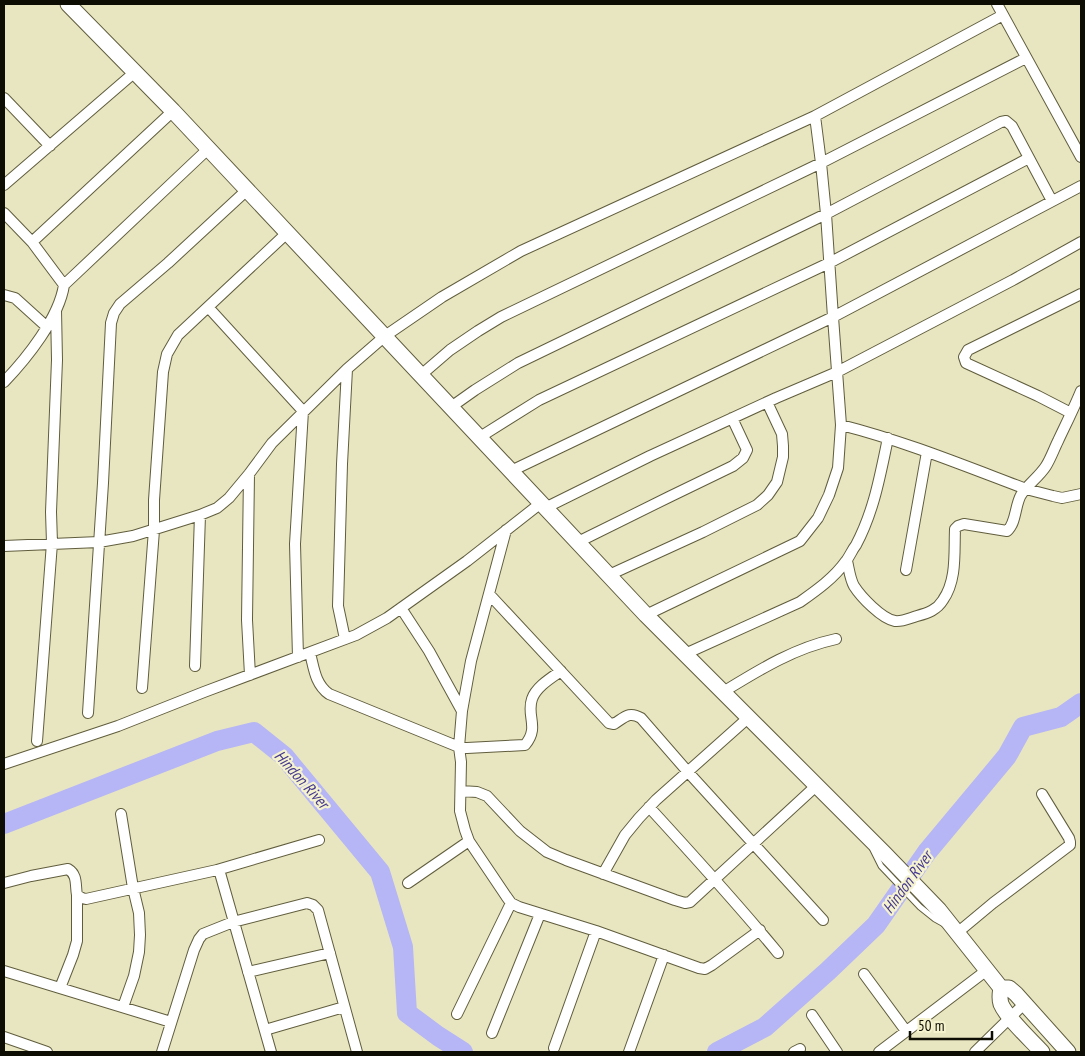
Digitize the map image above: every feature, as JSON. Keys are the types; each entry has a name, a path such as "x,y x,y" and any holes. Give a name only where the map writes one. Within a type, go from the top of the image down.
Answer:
{"street":[{"path":"68,4 173,111 646,615 867,836 883,860 939,910 1001,988"},
{"path":"997,4 1081,157"},
{"path":"4,546 99,542 133,536 217,508 229,498 272,443 346,369 385,336 442,297 521,251 815,116 1002,15"},
{"path":"421,375 450,350 478,330 501,317 821,163 1026,58"},
{"path":"4,185 135,72"},
{"path":"4,98 50,146"},
{"path":"32,242 173,111"},
{"path":"646,615 800,541 818,518 829,495 838,468 841,425 826,214 815,116"},
{"path":"452,408 475,390 518,363 826,214 1001,122 1006,121 1012,126 1052,201"},
{"path":"4,382 48,327 63,292 64,285 208,148"},
{"path":"480,437 539,400 829,263 1030,158"},
{"path":"511,471 832,318 1081,186"},
{"path":"88,713 111,323 114,312 120,304 168,263 247,190"},
{"path":"4,213 32,242 64,285"},
{"path":"142,688 163,372 167,354 178,335 287,233"},
{"path":"4,764 118,726 356,635 387,618 543,505 767,402 838,372 1081,242"},
{"path":"4,294 15,298 48,327"},
{"path":"1071,413 966,363 964,357 968,350 1081,294"},
{"path":"208,307 303,412 295,544 298,657"},
{"path":"37,741 52,543 51,512 57,360 56,310"},
{"path":"345,639 338,606 346,369"},
{"path":"846,561 854,586 881,615 888,619 897,621 927,613 938,607 944,599 953,576 955,529 964,524 1007,531 1012,525 1020,497 1048,463 1081,391"},
{"path":"609,575 758,505 768,495 777,482 783,457 783,446 782,434 767,402"},
{"path":"578,542 733,466 744,458 747,450 732,418"},
{"path":"841,425 888,438 1053,496 1062,498 1081,494"},
{"path":"685,654 800,602 829,580 846,561 868,519 876,494 888,438"},
{"path":"906,570 928,452"},
{"path":"249,474 247,620 250,675"},
{"path":"195,666 200,515"},
{"path":"506,530 471,661 462,711 459,746 461,762 460,811 469,841 511,902 519,907 596,931 700,968 712,965 760,930"},
{"path":"489,594 609,724 614,724 631,714 641,718 823,920"},
{"path":"401,608 429,651 462,711"},
{"path":"723,692 782,658 806,647 836,639"},
{"path":"310,653 318,683 329,694 467,748 525,745 530,739 532,732 530,705 532,697 561,671"},
{"path":"603,874 625,835 649,807 748,718"},
{"path":"461,792 477,792 487,796 520,831 547,852 685,903 690,902 816,786"},
{"path":"955,930 983,911 1070,844 1069,838 1042,794"},
{"path":"649,807 715,879 778,953"},
{"path":"121,814 139,913 139,952 134,976 123,1007"},
{"path":"77,895 86,899 218,870 319,840"},
{"path":"408,882 469,841"},
{"path":"4,883 68,869 75,875 77,941 74,955 60,988"},
{"path":"218,870 271,1052"},
{"path":"457,1014 511,902"},
{"path":"162,1052 194,950 203,934 233,922 307,903 313,904 318,910 357,1052"},
{"path":"492,1032 540,914"},
{"path":"554,1048 596,931"},
{"path":"248,972 330,953"},
{"path":"629,1052 664,955"},
{"path":"879,1052 987,970"},
{"path":"4,971 171,1022"},
{"path":"864,974 906,1031"},
{"path":"1001,988 1009,988 1068,1052"},
{"path":"1001,988 999,996 1001,1004 1042,1052"},
{"path":"975,1052 1024,1004"},
{"path":"265,1030 344,1008"},
{"path":"812,1015 837,1052"},
{"path":"4,1037 47,1052"}],"lane":[{"path":"883,860 920,907 943,924 955,930"}],"waterway":[{"name":"Hindon River","path":"717,1052 765,1027 876,925 927,852 1007,756 1023,727 1061,717 1081,703"},
{"name":"Hindon River","path":"4,824 217,741 254,732 284,756 380,872 403,947 407,1013 463,1052"}]}
